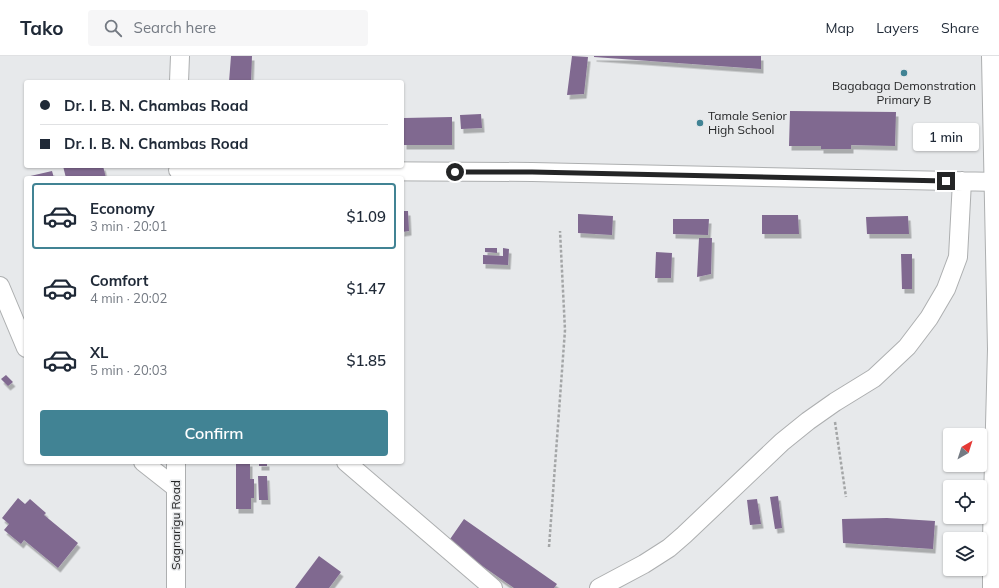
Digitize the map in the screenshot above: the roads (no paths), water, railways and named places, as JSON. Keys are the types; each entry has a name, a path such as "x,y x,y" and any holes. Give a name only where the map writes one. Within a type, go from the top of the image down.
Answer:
{"street":[{"path":"179,80 180,56"},
{"path":"993,56 997,182 999,349 994,588"},
{"path":"178,171 532,172 997,182"},
{"path":"599,588 644,564 668,548 782,442 808,420 874,378 907,347 929,318 946,289 958,257 962,181"},
{"path":"0,286 24,343"},
{"path":"146,464 176,488"},
{"name":"Sagnarigu Road","path":"176,464 176,588"},
{"path":"348,464 493,588"}],"place":[{"name":"Bagabaga Demonstration Primary B","path":"904,73"},
{"name":"Tamale Senior High School","path":"700,123"}]}
